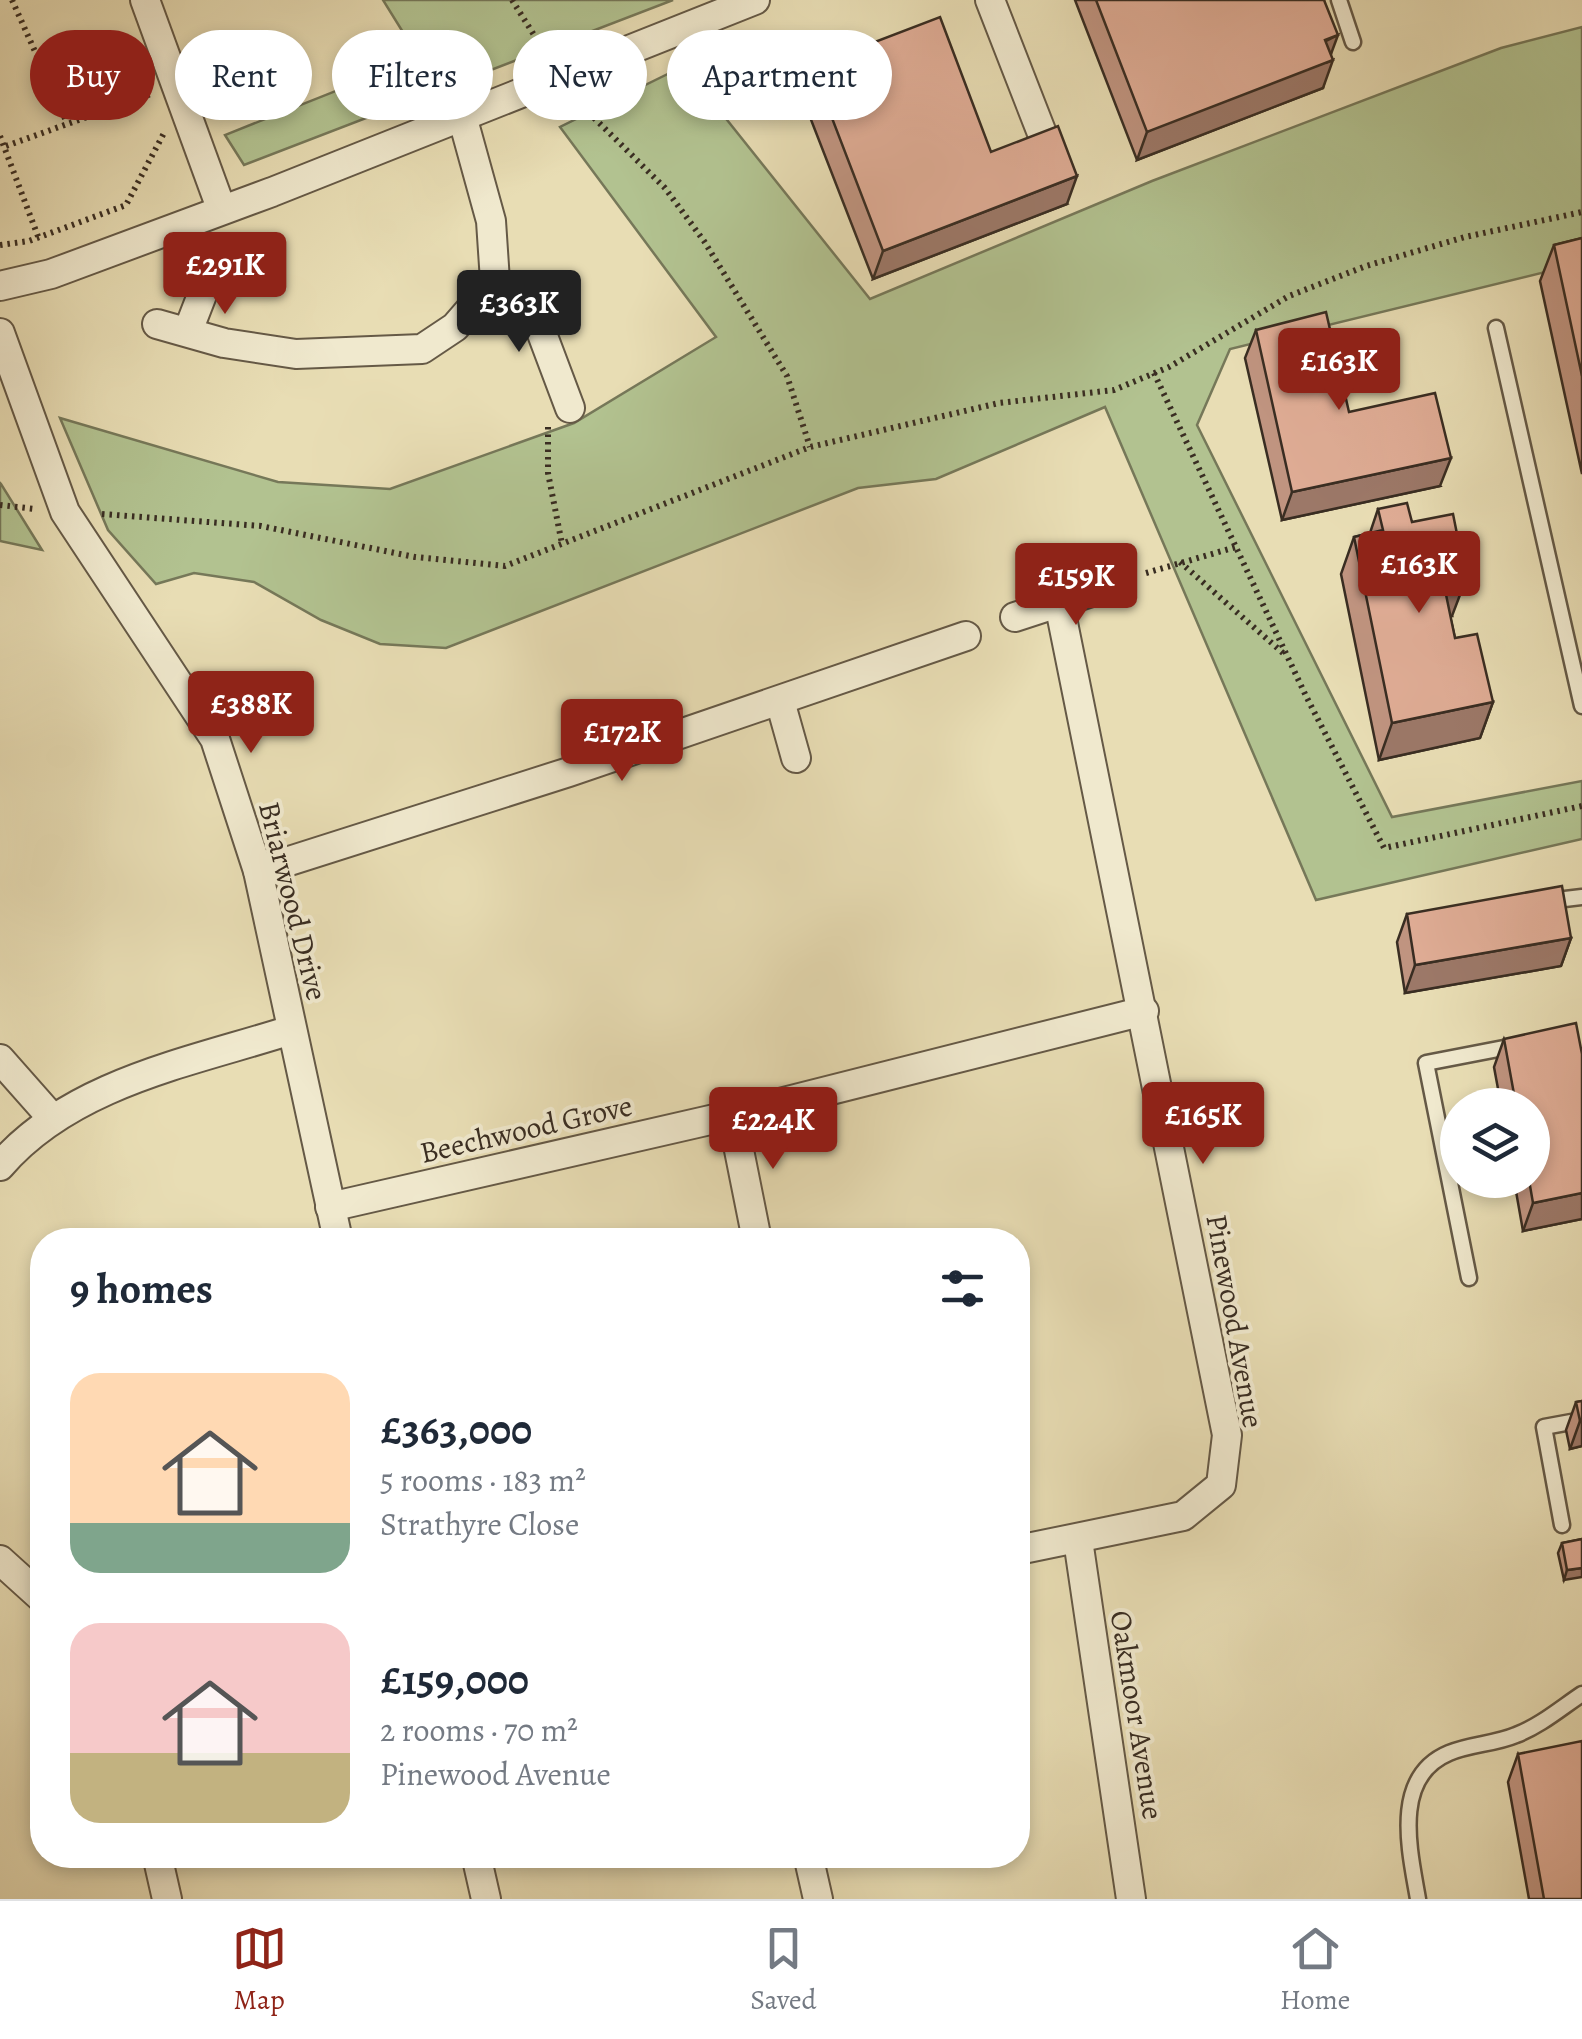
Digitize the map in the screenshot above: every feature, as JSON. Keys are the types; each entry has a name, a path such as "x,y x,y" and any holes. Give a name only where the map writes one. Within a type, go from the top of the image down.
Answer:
{"street":[{"path":"145,0 175,84"},
{"path":"647,42 755,0"},
{"path":"990,0 1045,141"},
{"path":"188,120 221,208"},
{"path":"0,286 51,274 452,120"},
{"path":"157,324 224,343 296,354 422,349 455,327 495,282 492,220 463,120"},
{"path":"188,331 207,282"},
{"path":"495,282 532,307 570,408"},
{"name":"Briarwood Drive","path":"0,332 64,512 215,738 258,871 335,1228"},
{"path":"1015,617 1119,583"},
{"name":"Pinewood Avenue","path":"1030,1548 1184,1516 1220,1485 1227,1435 1060,603"},
{"path":"258,871 780,701 966,636"},
{"path":"780,701 796,758"},
{"name":"Beechwood Grove","path":"330,1207 732,1115 1144,1011"},
{"path":"0,1166 52,1118 116,1086 291,1030"},
{"path":"0,1059 52,1118"},
{"path":"732,1115 755,1228"},
{"name":"Oakmoor Avenue","path":"1078,1540 1131,1899"},
{"path":"0,1560 30,1587"},
{"path":"160,1868 167,1899"},
{"path":"479,1868 486,1899"},
{"path":"811,1868 818,1899"}],"lane":[{"path":"1339,0 1354,42"},
{"path":"1496,328 1582,706"},
{"path":"1533,900 1582,898"},
{"path":"1469,1278 1426,1063 1528,1044"},
{"path":"1562,1525 1544,1428 1582,1420"},
{"path":"1418,1899 1407,1844 1408,1820 1424,1771 1446,1754 1514,1736 1582,1694"}],"path":[{"path":"12,0 67,123"},
{"path":"512,0 531,30"},
{"path":"6,146 67,123 175,93"},
{"path":"0,244 38,238 126,205 175,99"},
{"path":"592,120 665,188 704,240 787,376 810,446"},
{"path":"0,136 51,274"},
{"path":"0,505 261,526 414,557 505,566 810,446 998,403 1114,390 1154,373 1289,296 1366,266 1465,237 1582,212"},
{"path":"1154,373 1288,657 1384,848 1582,806"},
{"path":"1236,547 1177,563 1288,657"}],"green space":[{"path":"383,0 673,0 595,30 513,30 513,62 493,69 493,30 402,30"},
{"path":"1582,27 1582,263 1230,349 1197,425 1392,817 1582,781 1582,839 1316,900 1105,407 936,479 858,488 446,648 380,644 321,620 254,582 194,573 156,584 108,530 60,418 278,482 390,489 574,423 716,337 560,127 574,120 647,120 647,84 667,74 667,120 727,120 870,299 1152,181 1501,48"},
{"path":"332,93 332,120 361,120 244,165 225,135 263,120 312,120 312,100"},
{"path":"1,484 42,550 0,541"}],"building":[{"path":"1096,0 1324,0 1338,35 1325,40 1333,60 1147,132"},
{"path":"940,17 991,152 1058,126 1077,176 883,251 833,120 892,120 892,35"},
{"path":"1582,238 1582,376 1554,245"},
{"path":"1326,312 1349,412 1435,393 1451,458 1292,492 1256,330"},
{"path":"1407,503 1412,522 1453,514 1466,579 1444,585 1455,638 1477,634 1493,702 1392,723 1354,537 1383,530 1378,509"},
{"path":"1562,886 1571,938 1415,965 1407,914"},
{"path":"1576,1023 1582,1054 1582,1193 1533,1203 1532,1198 1550,1198 1550,1088 1513,1088 1504,1039"},
{"path":"1582,1401 1582,1420 1580,1421 1576,1402"},
{"path":"1582,1539 1582,1568 1567,1570 1562,1543"},
{"path":"1582,1741 1582,1899 1544,1899 1518,1754"}]}
